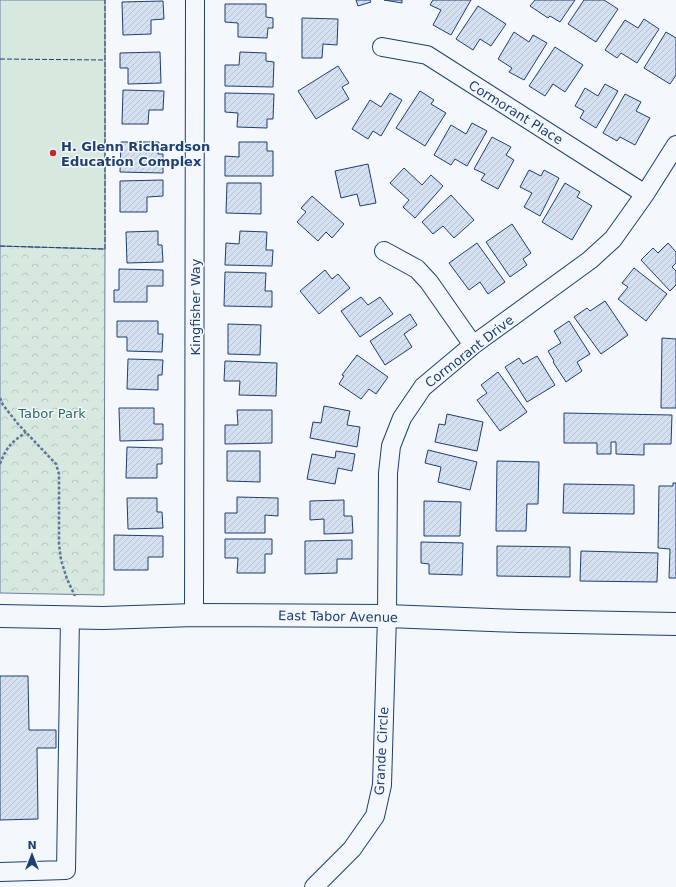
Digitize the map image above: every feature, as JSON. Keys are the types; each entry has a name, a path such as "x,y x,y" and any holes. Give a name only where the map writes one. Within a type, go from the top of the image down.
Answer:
{"main road":[{"name":"East Tabor Avenue","path":"0,616 103,618 194,615 387,616 519,621 676,624"}],"street":[{"name":"Kingfisher Way","path":"194,615 195,0"},
{"name":"Cormorant Place","path":"382,46 427,55 645,194"},
{"name":"Cormorant Drive","path":"387,616 388,473 391,446 402,418 423,387 473,345 590,260 613,239 645,194 676,145"},
{"path":"384,250 417,269 429,282 473,345"},
{"name":"Grande Circle","path":"314,887 352,849 375,816 382,785 387,616"},
{"path":"0,872 66,870 70,617"}],"path":[{"path":"0,398 18,424 56,464 59,474 59,544 61,560 67,579 75,596"},
{"path":"0,464 10,444 26,432"}],"green space":[{"name":"H. Glenn Richardson Education Complex","path":"0,0 105,0 105,249 0,246"},
{"name":"Tabor Park","path":"0,246 105,249 104,595 0,593"}],"building":[{"path":"356,0 370,0 371,2 358,6"},
{"path":"384,0 402,0 402,3"},
{"path":"433,0 471,0 451,35 433,25 441,10 430,5"},
{"path":"535,0 575,0 560,22 550,16 548,18 530,6"},
{"path":"584,0 604,0 618,9 596,42 568,24"},
{"path":"163,1 164,19 151,20 151,34 123,35 122,2"},
{"path":"225,4 266,4 266,17 273,18 273,28 268,28 267,38 238,37 238,23 225,22"},
{"path":"478,6 506,24 491,46 480,39 473,50 456,39"},
{"path":"302,18 338,19 337,45 323,44 322,58 302,58"},
{"path":"644,19 659,29 637,63 621,53 617,58 605,50 625,20 638,28"},
{"path":"514,32 529,42 533,35 547,43 524,80 509,72 512,68 498,59"},
{"path":"666,32 676,38 676,75 670,84 644,68"},
{"path":"555,47 583,65 565,92 553,84 545,96 529,86"},
{"path":"160,52 161,83 128,84 128,68 120,68 120,53"},
{"path":"240,52 266,53 266,61 274,62 273,87 225,86 225,65 239,65"},
{"path":"338,66 349,83 342,87 349,99 316,119 298,91"},
{"path":"605,84 618,91 596,128 580,118 584,111 575,106 585,88 598,96"},
{"path":"123,90 164,91 163,110 149,110 148,124 122,124"},
{"path":"420,91 434,100 431,104 446,113 425,146 396,128"},
{"path":"225,93 274,94 273,119 267,119 267,128 237,127 238,113 225,112"},
{"path":"390,93 402,100 381,136 373,131 368,139 352,129 370,100 381,107"},
{"path":"625,94 641,102 636,111 650,118 635,145 620,137 617,141 603,133"},
{"path":"472,123 487,131 467,166 455,159 451,165 434,155 451,125 466,134"},
{"path":"492,137 511,147 506,155 514,160 498,189 481,180 485,174 474,169"},
{"path":"121,142 159,142 158,154 163,154 163,173 120,172"},
{"path":"239,142 267,142 267,151 273,151 273,176 225,176 225,156 239,157"},
{"path":"368,164 376,203 360,206 357,194 341,198 335,171"},
{"path":"404,168 422,185 431,175 443,186 415,218 403,207 409,200 390,183"},
{"path":"529,170 541,176 544,170 559,178 540,216 524,207 532,193 520,187"},
{"path":"163,180 163,196 147,197 147,212 120,212 120,181"},
{"path":"227,183 261,183 261,214 226,213"},
{"path":"565,183 580,192 577,197 592,206 572,240 542,222"},
{"path":"451,195 474,220 454,238 443,226 433,234 422,222"},
{"path":"312,196 344,224 332,238 326,232 318,241 297,222 306,212 301,208"},
{"path":"512,224 531,253 523,259 527,265 510,277 486,242"},
{"path":"158,231 158,245 162,245 163,262 127,263 126,232"},
{"path":"240,231 267,232 266,250 273,250 272,266 225,265 226,243 239,244"},
{"path":"477,243 505,282 488,294 480,282 469,290 449,263"},
{"path":"668,243 676,252 676,263 672,267 676,271 676,285 670,291 641,260 653,248 658,253"},
{"path":"634,268 667,294 646,321 618,299 628,287 622,283"},
{"path":"119,269 163,270 163,286 147,286 147,302 114,302 114,290 119,290"},
{"path":"325,270 332,279 338,274 350,288 319,314 300,291"},
{"path":"225,272 266,273 265,291 272,291 272,307 224,306"},
{"path":"361,297 368,305 380,297 393,314 360,337 341,311"},
{"path":"605,301 628,335 601,354 574,317 587,308 590,311"},
{"path":"410,314 417,325 404,334 412,347 385,365 370,341"},
{"path":"117,321 158,321 158,334 163,334 162,352 127,351 127,337 117,337"},
{"path":"569,321 590,354 577,362 582,371 566,382 548,351 561,343 554,331"},
{"path":"228,324 261,325 260,355 228,354"},
{"path":"662,338 676,339 676,408 661,408"},
{"path":"357,355 388,377 376,394 369,389 361,399 339,384 344,376 342,375"},
{"path":"537,356 555,385 527,402 505,367 519,358 523,364"},
{"path":"128,359 163,360 162,375 158,375 158,390 127,389"},
{"path":"225,361 277,363 276,396 239,395 240,381 224,381"},
{"path":"498,372 527,412 500,431 477,400 487,393 481,385"},
{"path":"324,406 350,411 347,425 360,427 357,447 310,438 313,422 321,423"},
{"path":"119,408 154,408 154,424 163,424 163,440 120,441"},
{"path":"237,410 272,410 272,443 225,444 225,425 238,425"},
{"path":"564,413 672,415 671,444 644,444 644,455 616,454 616,442 611,442 611,454 597,454 597,443 564,443"},
{"path":"447,414 483,422 477,451 435,442 439,424 445,425"},
{"path":"127,447 162,448 162,464 157,464 157,478 126,478"},
{"path":"428,450 477,462 470,490 438,482 441,467 425,463"},
{"path":"227,451 260,451 260,482 227,481"},
{"path":"336,451 355,454 352,471 338,468 335,484 307,479 312,454 335,458"},
{"path":"497,461 539,462 538,504 527,504 526,531 496,531"},
{"path":"673,483 676,483 676,578 669,578 670,549 658,548 659,486 673,486"},
{"path":"564,484 634,485 634,514 563,513"},
{"path":"237,497 278,498 278,516 265,515 265,533 225,533 225,513 237,513"},
{"path":"127,498 157,498 157,512 162,512 163,528 128,529"},
{"path":"344,500 344,516 352,516 353,533 324,534 324,519 310,520 310,501"},
{"path":"424,501 461,502 460,536 424,536"},
{"path":"114,535 163,536 163,557 148,557 148,570 114,570"},
{"path":"225,539 272,539 272,554 265,554 265,573 237,573 238,558 225,558"},
{"path":"352,540 352,559 337,559 337,573 305,574 305,541"},
{"path":"421,542 463,543 462,575 429,574 429,564 421,563"},
{"path":"497,546 570,547 570,577 497,576"},
{"path":"581,551 658,553 657,582 580,581"},
{"path":"0,676 28,676 29,730 56,730 56,748 37,748 38,819 0,820"}],"fence":[{"path":"0,246 105,249 105,0"},
{"path":"0,59 105,60"}],"place":[{"name":"H. Glenn Richardson Education Complex","path":"53,153"}]}
